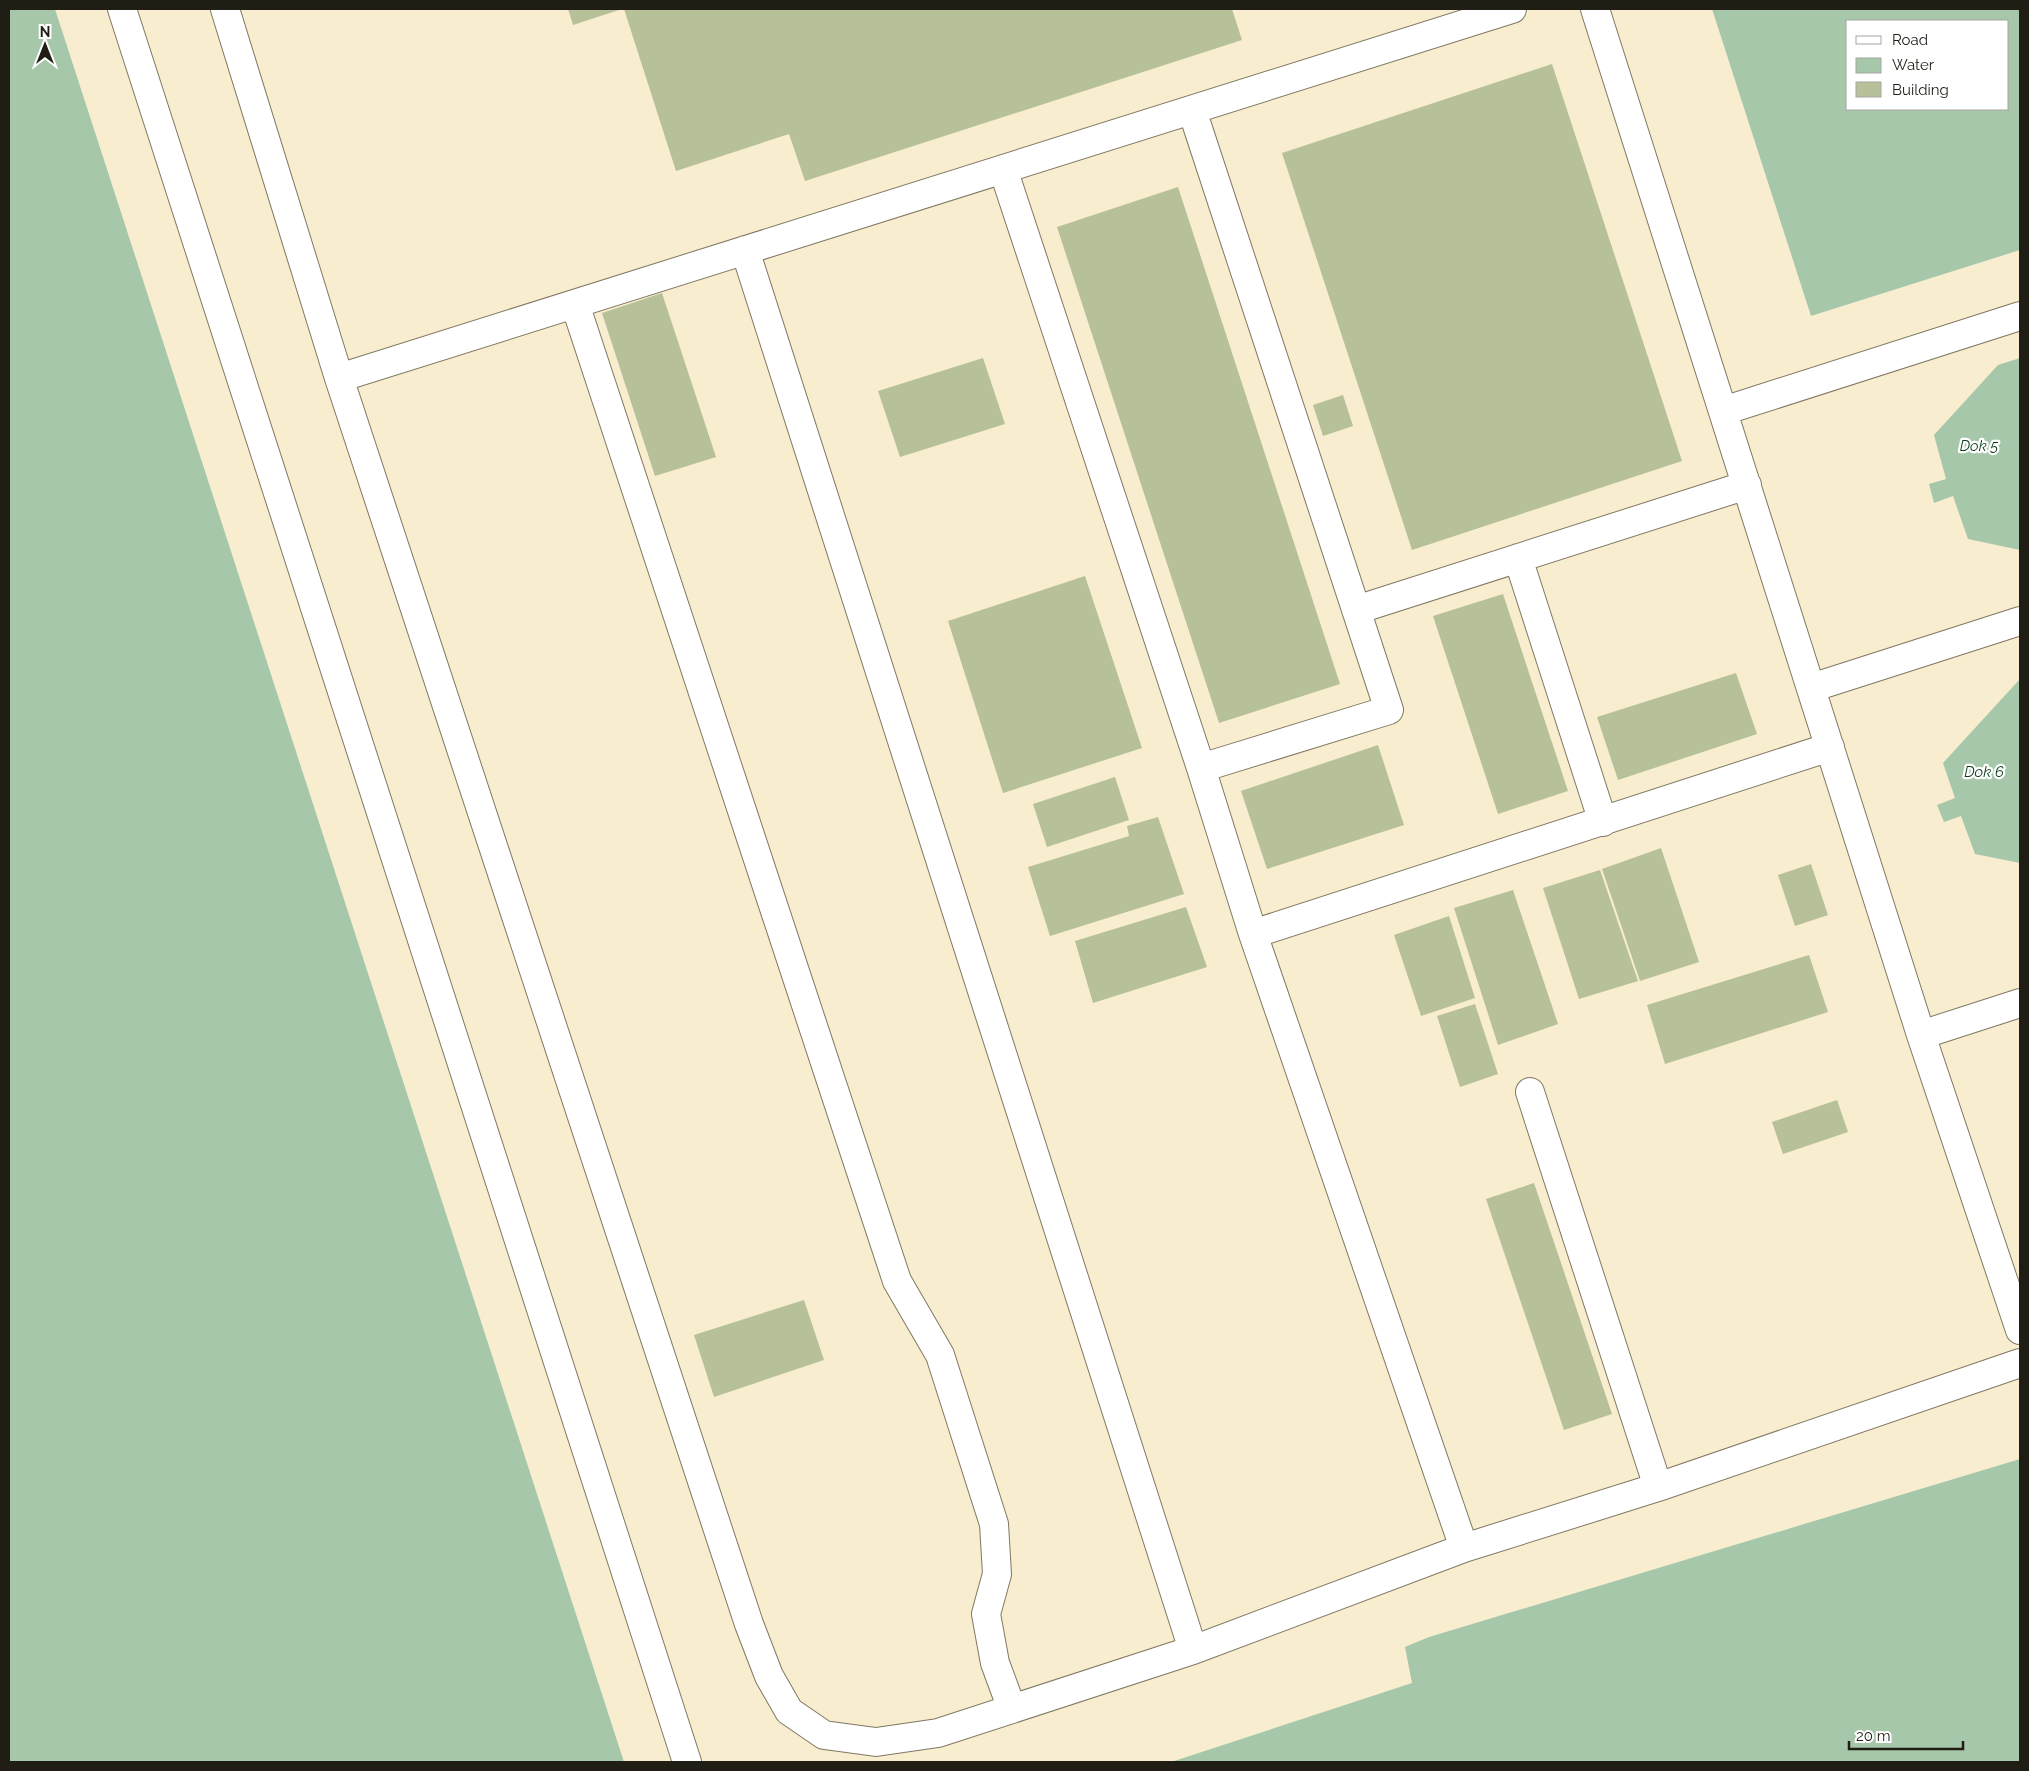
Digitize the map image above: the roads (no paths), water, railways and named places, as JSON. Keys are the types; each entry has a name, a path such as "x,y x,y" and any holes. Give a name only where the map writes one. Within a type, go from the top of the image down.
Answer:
{"lane":[{"path":"122,9 687,1762"},
{"path":"225,9 339,378 743,1606 769,1676 788,1710 824,1735 876,1742 938,1734 1193,1650 1464,1548 1658,1487 2020,1363"},
{"path":"339,378 1512,9"},
{"path":"1595,9 1921,1035 2020,1330"},
{"path":"1192,110 1389,710 1201,768"},
{"path":"1003,169 1201,768 1253,934 1464,1548"},
{"path":"745,250 1193,1650"},
{"path":"575,304 897,1281 940,1355 994,1524 997,1574 986,1614 995,1663 1012,1709"},
{"path":"1723,411 2020,316"},
{"path":"1356,610 1746,485"},
{"path":"1518,558 1602,822"},
{"path":"1811,688 2020,621"},
{"path":"1253,934 1830,747"},
{"path":"1921,1035 2020,1003"},
{"path":"1530,1092 1658,1487"}],"water":[{"path":"9,9 55,9 624,1762 9,1762"},
{"path":"1712,9 2020,9 2020,250 1811,316"},
{"name":"Dok 5","path":"2020,358 2020,550 1968,539 1953,496 1934,503 1929,484 1946,479 1934,435 1998,365"},
{"name":"Dok 6","path":"2020,679 2020,863 1975,854 1961,816 1944,822 1937,805 1955,798 1943,763"},
{"path":"2020,1459 2020,1762 1171,1762 1412,1683 1405,1647 1429,1637"}]}
